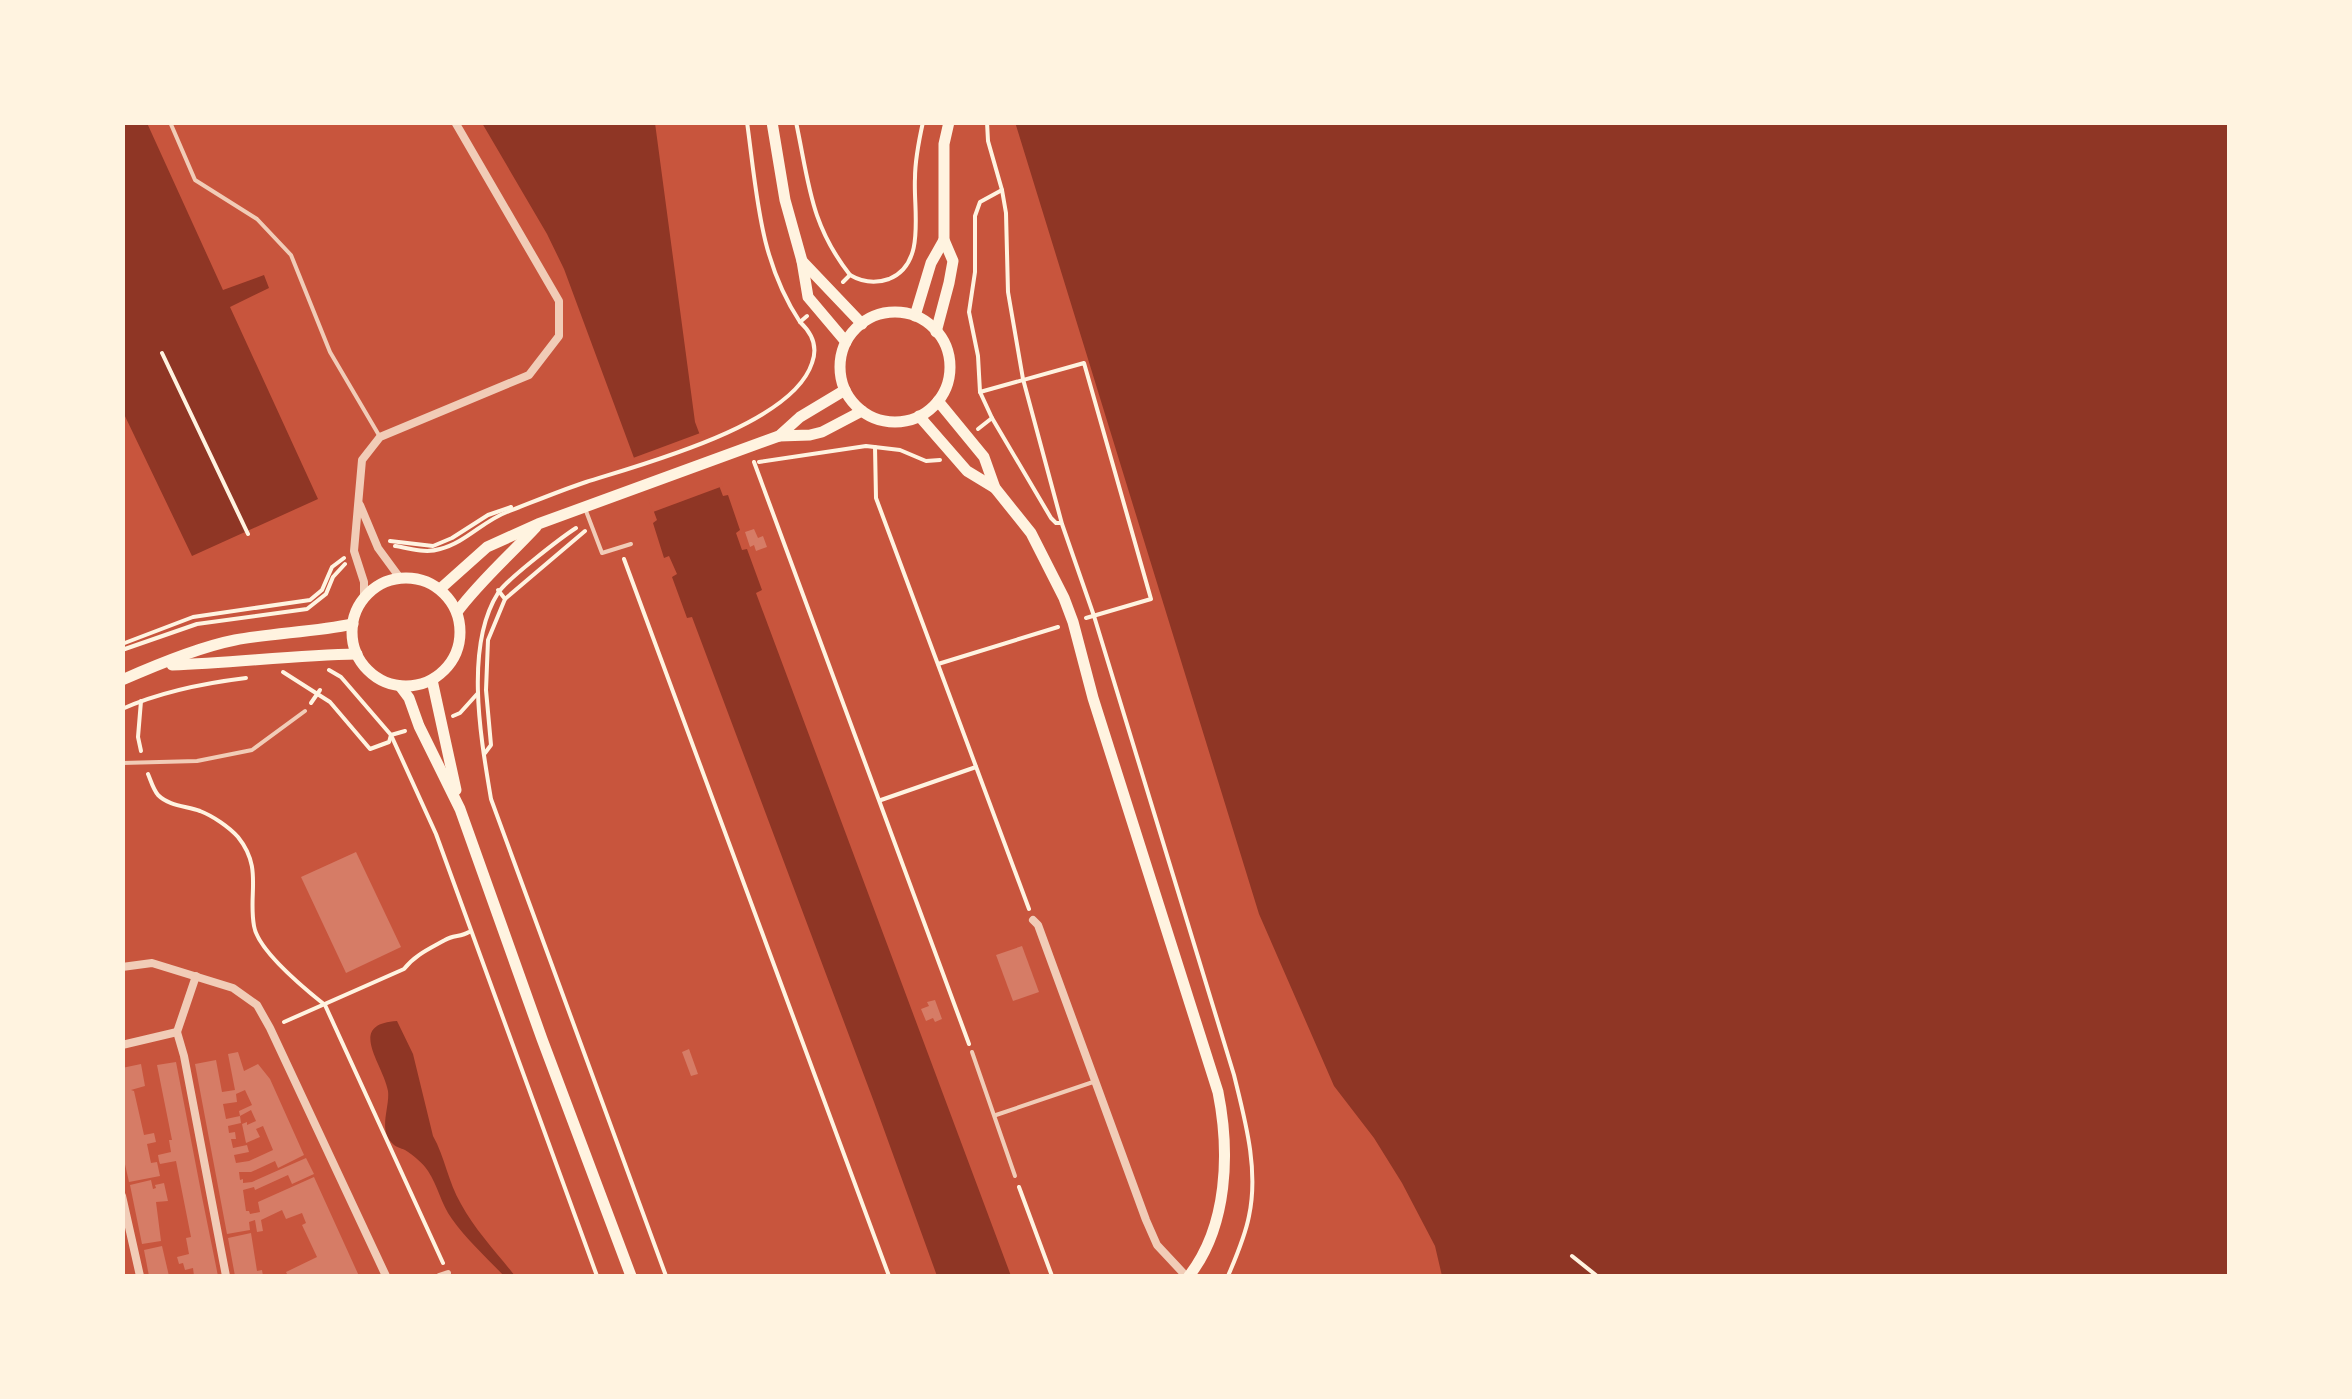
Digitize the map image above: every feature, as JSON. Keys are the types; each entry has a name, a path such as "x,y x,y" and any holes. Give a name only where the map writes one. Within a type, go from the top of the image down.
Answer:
{"main road":[{"path":"772,122 808,297 846,342"},
{"path":"936,332 952,261 944,240 944,144 948,122"},
{"path":"915,316 931,263 944,240"},
{"path":"802,261 862,324"},
{"path":"884,314 915,316 936,332 945,345 950,368 944,391 938,402 920,416 884,421 862,411 845,390 840,366 846,342 862,324 884,314"},
{"path":"779,436 800,417 845,390"},
{"path":"938,402 984,457 995,488 1031,533 1073,622 1093,698 1218,1092 1225,1127 1222,1190 1202,1260 1188,1276"},
{"path":"440,589 486,546 538,524 779,436 822,432 862,411"},
{"path":"920,416 967,472 995,488"},
{"path":"457,612 538,524"},
{"path":"400,578 414,578 440,589 457,612 461,627 460,643 444,670 432,680 400,686 367,670 357,654 352,624 364,599 386,582 400,578"},
{"path":"122,680 152,666 233,641 352,624"},
{"path":"152,666 357,654"},
{"path":"432,680 460,809"},
{"path":"400,686 460,809 631,1276"}],"street":[{"path":"364,599 364,582 354,551 362,460 380,437 529,375 559,336 559,301 454,122"},
{"path":"358,500 378,548 400,578"},
{"path":"1033,920 1038,924 1152,1233 1158,1245 1188,1276"},
{"path":"122,967 152,963 234,988 257,1005 386,1276"},
{"path":"196,976 176,1032 184,1056 226,1276"},
{"path":"122,1045 176,1032"},
{"path":"122,1196 140,1276"}],"lane":[{"path":"170,122 195,180 256,219 290,255 330,352 380,437"},
{"path":"584,506 602,553 631,544"},
{"path":"122,764 197,761 252,750 305,711"},
{"path":"972,1052 1015,1176"},
{"path":"995,1116 1096,1082"}],"path":[{"path":"471,559 453,542 491,518 706,442 761,415 807,375 814,358 814,339 782,292 770,264 747,122"},
{"path":"796,122 809,193 836,257 850,275 881,282 906,268 912,257 916,218 914,177 923,122"},
{"path":"988,122 988,141 1006,213 1011,322 1023,379 1062,524 1094,616"},
{"path":"1002,190 980,202 975,216 969,312 980,392 1052,518 1062,524"},
{"path":"832,292 850,275"},
{"path":"800,322 816,308"},
{"path":"162,353 248,534"},
{"path":"938,664 1151,599 1084,363 980,392"},
{"path":"968,436 992,418"},
{"path":"874,446 876,498 1033,920"},
{"path":"951,452 926,462 900,450 874,446 754,462 972,1052"},
{"path":"591,524 572,530 498,594 484,628 478,693 484,754 491,799 666,1276"},
{"path":"484,754 490,746 488,640 505,599 591,524"},
{"path":"620,548 889,1276"},
{"path":"498,594 505,599"},
{"path":"122,650 197,624 307,609"},
{"path":"1015,640 1018,652"},
{"path":"330,670 341,677 391,735 436,834 597,1276"},
{"path":"283,672 319,692 370,750 389,742 391,735"},
{"path":"122,709 141,701 250,677"},
{"path":"141,701 138,737 155,792 168,802 204,812 237,836 252,866 253,924 258,938 295,980 325,1004 443,1275"},
{"path":"880,801 976,766"},
{"path":"286,1021 404,969 410,958 471,930"},
{"path":"1015,1176 1052,1276"},
{"path":"1572,1256 1596,1276"}],"shaded area":[{"path":"1015,122 2229,123 2229,1276 1442,1276 1435,1246 1402,1183 1334,1086 1259,914"},
{"path":"123,123 147,123 223,290 264,275 269,288 230,307 318,499 192,556 123,412"},
{"path":"482,123 655,123 695,422 723,496 728,495 742,550 747,549 762,590 756,593 1011,1276 937,1276 692,617 687,618 672,577 677,574 669,556 664,558 653,523 657,520 564,269"},
{"path":"397,1021 413,1054 433,1136 457,1196 515,1276 504,1276 471,1242 448,1213 426,1168 388,1138 388,1091 370,1037 373,1029"}],"pier":[{"path":"703,432 723,486 653,512 633,458"}],"building":[{"path":"754,529 758,538 763,536 767,547 756,551 754,545 750,547 745,532"},
{"path":"356,852 401,947 346,973 301,877"},
{"path":"1022,946 1039,992 1013,1001 996,955"},
{"path":"935,1000 942,1019 926,1021 921,1009"},
{"path":"689,1049 698,1074 691,1076 682,1052"},
{"path":"238,1052 244,1071 258,1064 270,1079 304,1155 278,1168 275,1161 251,1172 239,1172 240,1180 252,1182 306,1158 314,1174 292,1184 288,1175 255,1190 243,1190 246,1211 260,1212 258,1202 314,1177 359,1276 288,1276 286,1272 317,1257 302,1225 306,1223 302,1213 286,1219 282,1210 261,1220 263,1231 257,1232 255,1220 249,1222 250,1230 227,1234 195,1064 216,1060 222,1092 235,1090 228,1054","holes":["245,1090 252,1105 239,1111 240,1116 226,1119 223,1104 237,1102 236,1094","251,1110 256,1121 242,1124 246,1143 260,1137 256,1129 263,1126 273,1150 236,1163 234,1155 249,1152 247,1145 233,1148 231,1139 236,1139 235,1132 229,1133 228,1126 241,1123 240,1116"]},
{"path":"176,1062 218,1276 194,1276 193,1268 185,1270 177,1257 189,1254 186,1238 191,1237 176,1161 159,1161 158,1155 171,1152 172,1140 157,1065"},
{"path":"141,1064 145,1086 131,1090 144,1135 154,1133 156,1142 147,1144 151,1163 157,1162 160,1176 129,1182 122,1151 122,1068"},
{"path":"151,1180 153,1189 164,1183 168,1201 156,1202 161,1241 142,1244 130,1185"},
{"path":"251,1233 257,1271 262,1270 263,1276 235,1276 228,1238"},
{"path":"162,1246 169,1276 149,1276 144,1250"}]}
